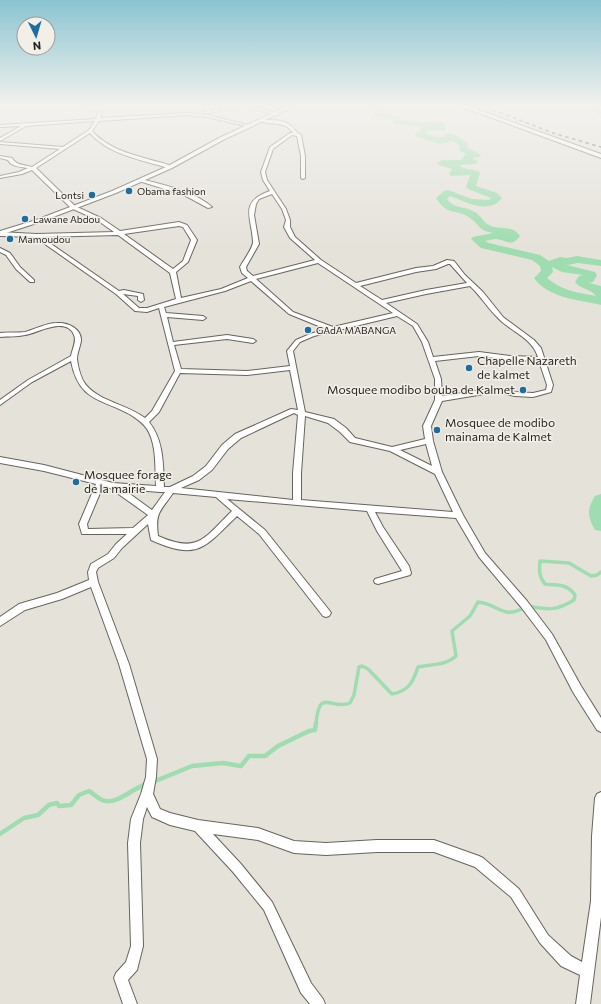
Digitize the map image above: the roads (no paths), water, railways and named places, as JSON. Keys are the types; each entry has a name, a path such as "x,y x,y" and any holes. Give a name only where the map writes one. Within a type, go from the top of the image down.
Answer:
{"street":[{"path":"0,177 20,173 33,168 58,152"},
{"path":"121,152 170,167"},
{"path":"0,234 114,192 200,152"},
{"path":"270,152 263,172 265,180 284,209 288,220 287,227 293,238 319,261 383,302 415,325 425,342 438,379 438,399 427,426 429,440 438,472 459,515 482,555 527,607 549,638 577,689 601,727"},
{"path":"303,152 305,165 303,178"},
{"path":"589,152 601,156"},
{"path":"0,157 10,159 11,162 15,164 33,168 73,208 99,219 165,265 173,272 179,300"},
{"path":"141,180 178,191 198,199 210,207"},
{"path":"273,192 262,195 256,199 254,203 253,232 256,244 242,266 244,272 291,313 333,329"},
{"path":"0,234 36,236 120,233 179,224 185,226 194,240 185,262 173,272"},
{"path":"36,236 118,293 137,310 161,306 179,300 223,290 252,278 319,261"},
{"path":"0,250 8,254 18,268 32,280"},
{"path":"357,285 416,270 434,268 450,262 471,284 481,292 501,318 532,341 539,350 550,386 548,391 533,395 496,390 438,399"},
{"path":"383,302 471,284"},
{"path":"118,293 124,292 139,294 141,295 141,300"},
{"path":"145,422 155,412 178,371 170,344 165,315 161,306"},
{"path":"297,503 297,473 302,413 290,351 298,341 333,329 398,314"},
{"path":"165,315 202,318"},
{"path":"0,334 28,332 48,325 62,325 71,328 77,336 79,344 74,357 81,384 96,397 124,409 145,422 154,438 158,461 160,489"},
{"path":"170,344 227,337 253,341"},
{"path":"432,359 479,354 510,358 542,359"},
{"path":"0,403 30,381 74,357"},
{"path":"178,371 247,373 293,368"},
{"path":"130,1004 121,978 132,966 137,946 134,844 137,819 149,786 152,759 126,671 94,582 92,572 94,566 110,556 153,515 171,490 196,478 209,468 225,447 238,436 287,413 302,413 331,421 353,440 392,449 438,472"},
{"path":"392,449 429,440"},
{"path":"0,460 44,468 113,486 171,490 297,503 459,515"},
{"path":"100,483 83,524 85,532 134,532"},
{"path":"113,486 153,515"},
{"path":"218,495 265,536 279,556 326,613"},
{"path":"369,508 380,529 406,568 407,573 378,581"},
{"path":"153,515 152,523 154,538 175,547 186,549 202,545 237,511"},
{"path":"0,622 22,607 59,596 94,582"},
{"path":"149,786 156,813 170,819 198,826 258,834 294,847 326,849 377,846 434,846 479,862 515,893 544,939 566,961 587,971"},
{"path":"583,1004 597,901 598,836 601,798"},
{"path":"198,826 237,868 268,906 306,988 318,1004"}],"waterway":[{"path":"469,152 476,155 468,156 465,159 473,162 442,163 458,168 454,174 461,173 463,171 475,173 471,187 493,195 497,198 492,203 479,203 448,193 441,198 444,203 452,209 464,211 473,215 486,228 506,231 515,236 509,240 497,236 477,239 485,246 536,257 546,265 547,272 540,278 546,284 568,294 601,301"},
{"path":"601,263 577,259 568,262 560,260 554,262 566,270 581,271 591,275 589,279 583,279 581,282 584,285 597,289 601,295"},
{"path":"601,500 596,512 601,525"},
{"path":"316,724 320,706 323,703 327,702 343,705 350,703 354,695 359,667 362,666 368,669 392,694 403,691 410,685 418,667 447,662 456,656 452,631 470,616 478,602 502,611 512,612 528,606 552,609 574,600 575,595 569,588 545,584 540,573 540,561 569,563 591,576 597,575 601,572"},
{"path":"153,782 192,766 223,763 241,766 249,756 265,756 278,746 309,731 315,730 316,723"},
{"path":"0,834 24,818 38,815 49,805 57,803 59,806 71,805 79,795 89,791 102,800 113,801 146,784"}],"place":[{"name":"Obama fashion","path":"129,191"},
{"name":"Lontsi","path":"92,195"},
{"name":"Lawane Abdou","path":"25,219"},
{"name":"Mamoudou","path":"10,239"},
{"name":"GAdA MABANGA","path":"308,330"},
{"name":"Chapelle Nazareth de kalmet","path":"469,368"},
{"name":"Mosquee modibo bouba de Kalmet","path":"523,390"},
{"name":"Mosquee de modibo mainama de Kalmet","path":"437,430"},
{"name":"Mosquee forage de la mairie","path":"76,482"}]}
